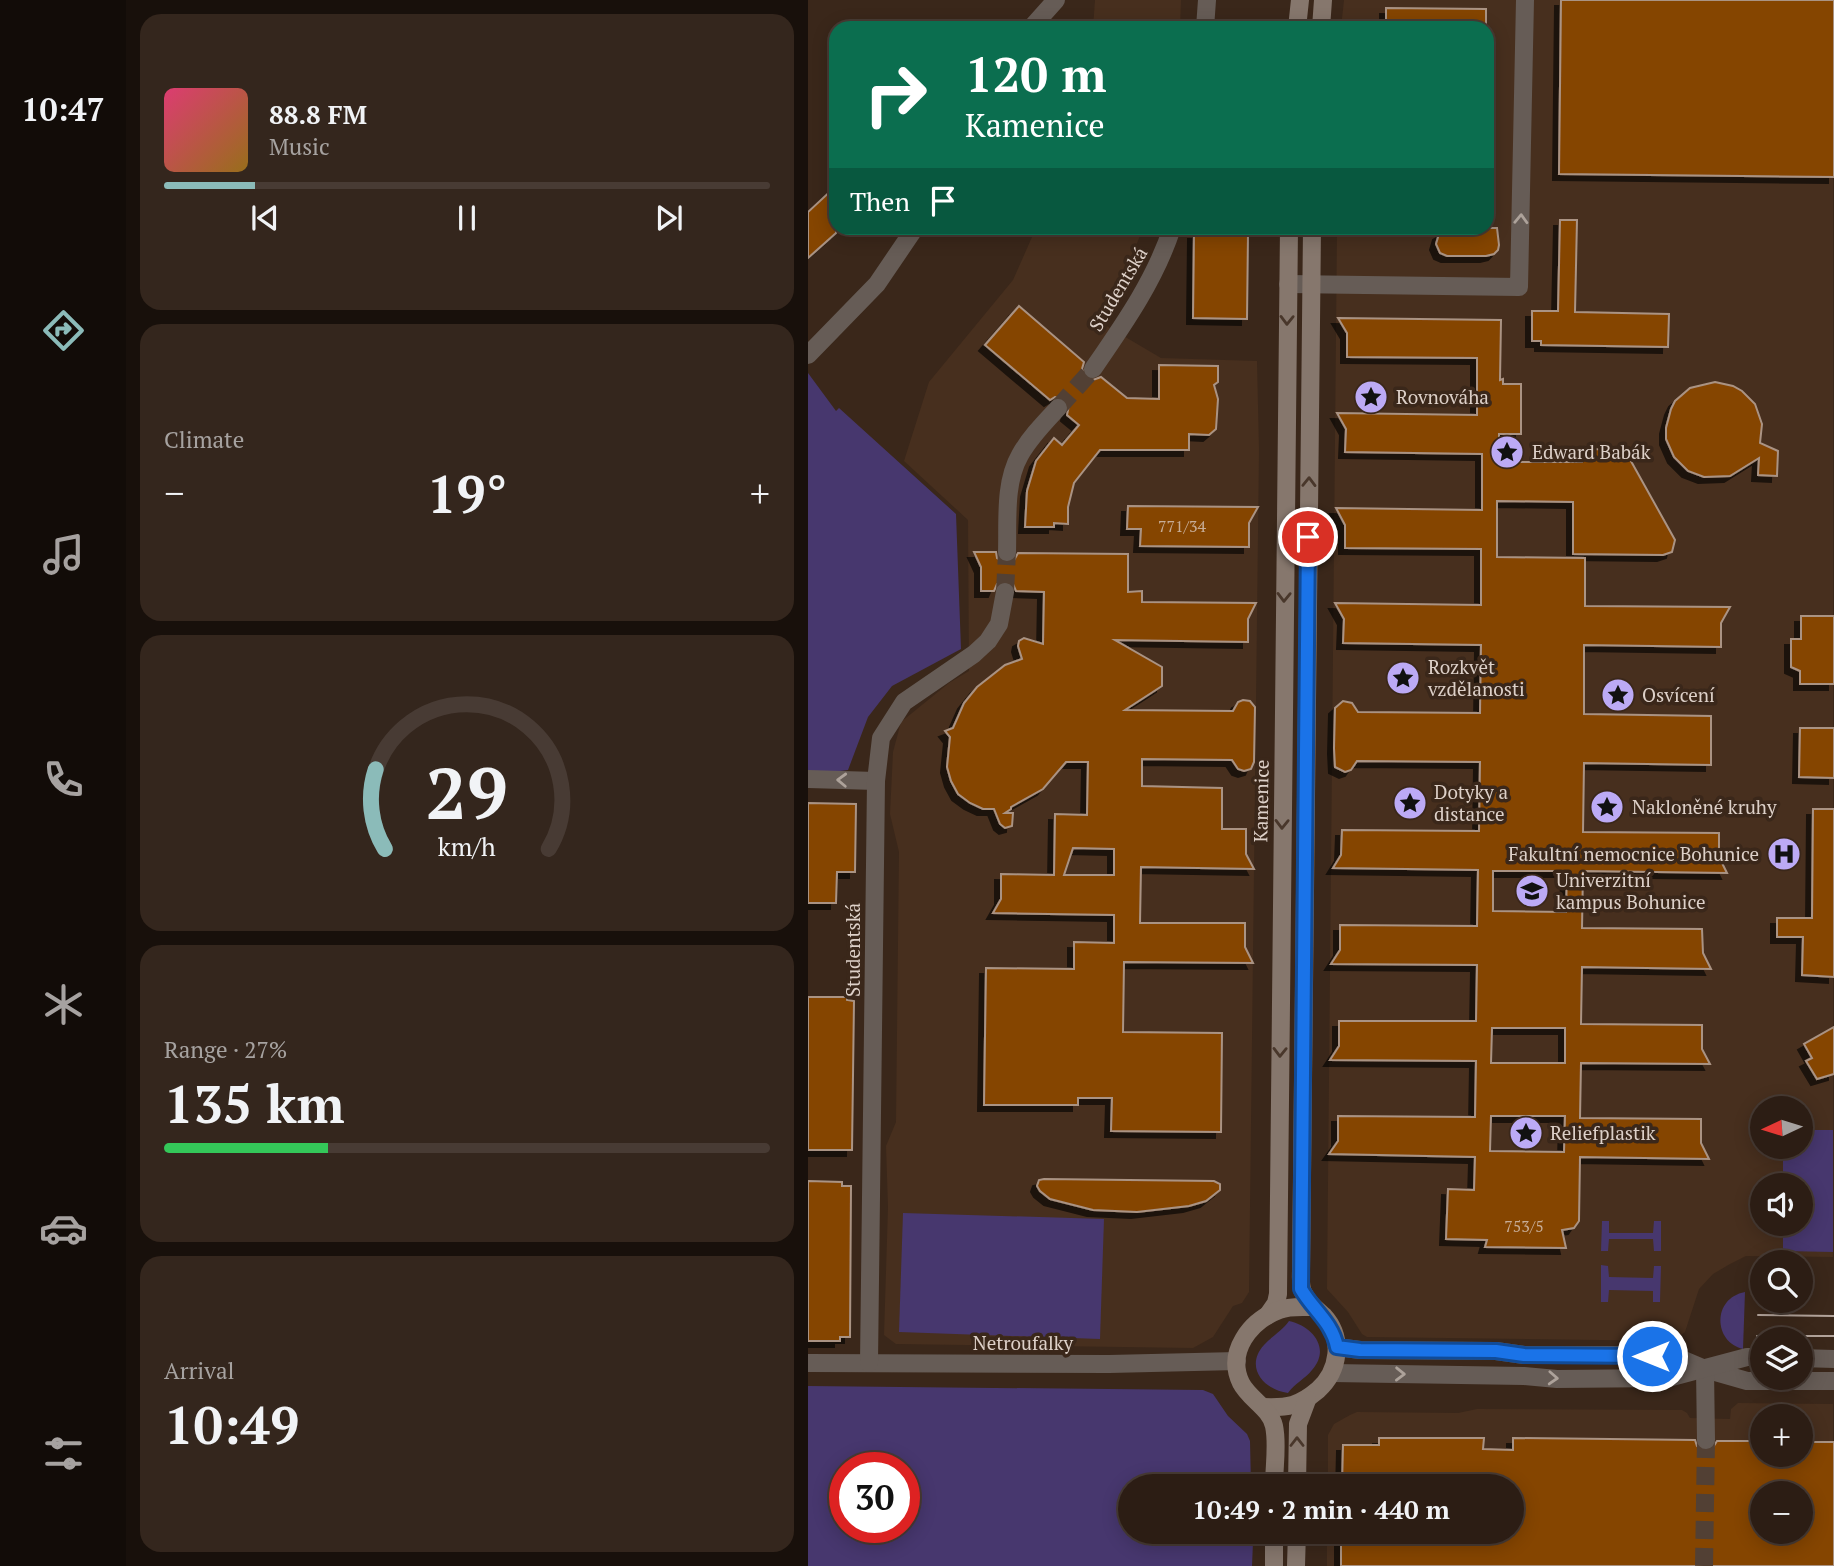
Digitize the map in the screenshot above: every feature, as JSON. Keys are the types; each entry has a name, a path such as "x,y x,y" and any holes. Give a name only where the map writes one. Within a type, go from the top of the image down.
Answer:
{"street":[{"path":"1037,21 1056,0"},
{"path":"1206,21 1207,0"},
{"path":"1298,21 1300,0"},
{"path":"1322,21 1324,0"},
{"path":"1288,284 1519,287 1525,0"},
{"path":"808,355 877,284 910,235"},
{"name":"Studentská","path":"1093,369 1134,309 1162,257 1170,235"},
{"name":"Kamenice","path":"1237,1361 1243,1339 1267,1316 1276,1303 1278,1294 1289,235"},
{"path":"1297,1474 1298,1424 1307,1400 1332,1373 1337,1347 1329,1323 1311,1307 1301,1289 1312,235"},
{"path":"1007,552 1010,481 1019,456 1058,408"},
{"name":"Studentská","path":"869,1363 876,781 882,738 904,702 974,654 988,640 999,624 1005,592"},
{"path":"808,779 876,781"},
{"path":"1267,1316 1281,1308 1311,1307"},
{"path":"1337,1347 1360,1350 1496,1351 1524,1355 1672,1355 1705,1369 1747,1381 1834,1381"},
{"path":"1332,1373 1558,1379 1668,1378 1750,1357"},
{"path":"1813,1358 1834,1359"},
{"path":"1237,1361 1241,1383 1274,1424 1274,1474"},
{"name":"Netroufalky","path":"808,1363 1109,1364 1237,1361"},
{"path":"1705,1369 1706,1440"},
{"path":"1263,1407 1287,1407 1307,1400"},
{"path":"1274,1544 1274,1566"},
{"path":"1296,1566 1297,1544"}],"shaded area":[{"path":"1095,0 1181,0 1180,21 1094,21"},
{"name":"Univerzitní kampus Bohunice","path":"1344,0 1833,0 1833,1257 1813,1257 1813,1250 1750,1250 1750,1256 1713,1274 1699,1289 1685,1332 1674,1341 1367,1337 1362,1334 1348,1312 1327,1289 1337,235 1494,235 1494,21 1342,21"},
{"path":"1033,235 1140,235 1105,325 1161,358 1257,361 1259,450 1249,1292 1242,1303 1233,1306 1213,1337 1193,1348 896,1344 884,1335 888,1207 886,1146 896,1122 899,852 890,814 893,752 901,722 949,683 969,671 968,520 904,461 929,382 1013,280"},
{"path":"808,373 836,411 839,408 956,514 961,649 892,686 868,717 848,770 808,775"},
{"path":"1813,1130 1833,1130 1833,1252 1783,1250 1783,1236 1813,1236 1813,1173 1783,1173 1783,1159 1813,1159"},
{"path":"903,1213 1104,1219 1100,1339 899,1332"},
{"path":"1602,1221 1609,1221 1609,1233 1653,1233 1654,1221 1661,1221 1661,1251 1654,1251 1653,1239 1609,1239 1608,1251 1601,1251"},
{"path":"1601,1265 1608,1266 1609,1277 1653,1278 1654,1266 1661,1266 1660,1302 1653,1302 1653,1291 1609,1290 1608,1302 1601,1302"},
{"path":"1745,1292 1743,1349 1726,1338 1720,1320 1727,1302"},
{"path":"1289,1321 1312,1333 1317,1340 1320,1354 1312,1370 1288,1393 1265,1382 1256,1369 1256,1361 1264,1345"},
{"path":"808,1386 1203,1390 1213,1394 1228,1416 1247,1434 1250,1441 1251,1474 1118,1474 1118,1544 1253,1544 1252,1566 808,1566"},
{"path":"1738,1403 1833,1404 1833,1566 1327,1566 1327,1544 1524,1544 1524,1474 1328,1474 1328,1435 1334,1424 1357,1412 1458,1413 1477,1409 1682,1410 1690,1418 1730,1419 1731,1409"}],"building":[{"path":"1561,0 1834,0 1834,177 1559,174"},
{"path":"1386,8 1486,9 1486,21 1386,21"},
{"path":"829,192 829,235 834,235 808,258 808,212"},
{"path":"1560,220 1577,220 1575,312 1669,314 1668,347 1541,345 1541,341 1532,341 1532,311 1558,311"},
{"path":"1494,228 1497,228 1499,245 1494,254 1447,256 1440,253 1436,244 1439,235 1494,235"},
{"path":"1194,235 1248,235 1247,319 1193,318"},
{"path":"1019,306 1084,362 1082,369 1086,378 1093,380 1101,377 1127,398 1159,399 1159,365 1218,366 1218,382 1214,385 1218,399 1216,429 1209,435 1189,434 1189,450 1100,450 1074,483 1068,507 1068,524 1025,527 1027,491 1036,461 1054,438 1062,445 1079,425 1067,415 1069,405 1065,399 1055,397 1050,400 985,345"},
{"path":"1338,318 1501,320 1500,380 1503,379 1503,384 1521,384 1521,434 1499,434 1499,462 1582,462 1591,449 1622,450 1627,454 1675,540 1672,552 1663,555 1573,554 1573,502 1497,501 1497,557 1585,558 1585,606 1730,607 1721,623 1721,647 1584,645 1584,714 1711,716 1711,765 1584,763 1583,832 1719,833 1719,857 1727,873 1583,871 1582,928 1702,929 1703,953 1711,969 1582,967 1581,1024 1702,1025 1702,1049 1710,1064 1581,1063 1580,1118 1701,1119 1701,1143 1709,1159 1580,1157 1579,1221 1574,1228 1562,1230 1566,1248 1485,1247 1487,1240 1446,1239 1448,1189 1474,1190 1475,1157 1329,1154 1338,1141 1338,1116 1475,1117 1476,1061 1330,1060 1339,1046 1339,1021 1476,1021 1477,965 1331,964 1340,950 1340,925 1477,926 1478,870 1333,868 1341,855 1342,830 1479,831 1480,762 1357,761 1351,770 1345,772 1335,767 1335,708 1343,701 1352,703 1358,712 1480,713 1481,645 1343,643 1344,619 1335,603 1481,605 1481,549 1345,548 1345,525 1336,508 1482,510 1482,454 1345,452 1346,429 1337,413 1477,415 1477,358 1347,357 1347,333","holes":["1493,871 1567,871 1566,912 1493,911","1492,1028 1565,1028 1565,1063 1491,1063","1491,1116 1565,1116 1564,1152 1490,1151"]},
{"path":"1715,382 1733,386 1755,404 1762,424 1760,443 1778,451 1777,476 1758,475 1759,458 1730,476 1704,477 1688,471 1674,457 1666,439 1666,428 1675,401 1690,388"},
{"path":"1128,506 1258,507 1249,523 1249,547 1140,546 1141,529 1127,529"},
{"path":"974,552 996,552 997,558 1006,563 1013,562 1018,553 1128,554 1128,592 1142,591 1142,602 1256,603 1248,619 1248,642 1115,640 1162,667 1162,686 1125,710 1233,711 1238,702 1243,700 1250,701 1255,707 1254,762 1251,769 1238,769 1232,760 1142,759 1142,786 1222,788 1222,829 1246,829 1246,854 1254,869 1141,867 1140,923 1245,923 1245,947 1253,963 1124,962 1123,1032 1222,1033 1221,1132 1111,1131 1112,1098 1078,1098 1078,1105 984,1105 986,968 1074,969 1074,942 1114,943 1114,915 993,913 1001,899 1001,874 1054,875 1055,814 1087,815 1088,762 1066,762 1043,789 1005,813 1013,813 1012,826 1005,828 1000,824 994,809 983,809 958,794 947,767 950,737 945,731 953,728 964,703 977,687 1005,665 1022,659 1019,641 1024,638 1043,644 1044,592 1016,591 1013,584 1006,581 997,584 994,591 981,591 981,567","holes":["1073,848 1114,849 1114,875 1064,875"]},
{"path":"1801,616 1834,616 1834,684 1800,684 1800,671 1791,667 1791,639 1801,639"},
{"path":"1800,728 1834,728 1834,778 1799,777"},
{"path":"808,803 856,804 855,872 837,872 836,903 808,903"},
{"path":"1813,809 1834,809 1834,977 1802,975 1803,937 1777,937 1777,918 1812,918"},
{"path":"808,997 847,997 847,1000 854,1001 852,1150 808,1150"},
{"path":"1834,1027 1834,1074 1817,1079 1806,1061 1812,1058 1804,1044"},
{"path":"1039,1180 1214,1181 1220,1184 1220,1190 1206,1201 1189,1206 1137,1212 1093,1210 1050,1199 1037,1186"},
{"path":"808,1181 842,1182 842,1186 851,1186 850,1337 840,1337 840,1341 808,1341"},
{"path":"1379,1438 1484,1438 1483,1449 1513,1450 1513,1438 1695,1440 1697,1446 1705,1451 1712,1449 1717,1441 1750,1441 1750,1467 1813,1467 1813,1442 1834,1442 1834,1566 1341,1566 1341,1544 1524,1544 1524,1474 1342,1474 1343,1445 1379,1445"}],"tunnel":[{"path":"1058,408 1093,369"},
{"path":"1005,592 1007,552"},
{"path":"1704,1566 1706,1440"}],"tram line":[{"path":"1758,1315 1834,1316"},
{"path":"1813,1336 1834,1336"}],"place":[{"name":"Rovnováha","path":"1371,397"},
{"name":"Edward Babák","path":"1507,452"},
{"name":"Rozkvět vzdělanosti","path":"1403,678"},
{"name":"Osvícení","path":"1618,695"},
{"name":"Dotyky a distance","path":"1410,803"},
{"name":"Nakloněné kruhy","path":"1607,807"},
{"name":"Fakultní nemocnice Bohunice","path":"1784,854"},
{"name":"Univerzitní kampus Bohunice","path":"1532,891"},
{"name":"Reliefplastik","path":"1526,1133"}],"route":[{"path":"1308,537 1301,1289 1311,1307 1329,1323 1337,1347 1360,1350 1496,1351 1524,1355 1652,1356"}]}
